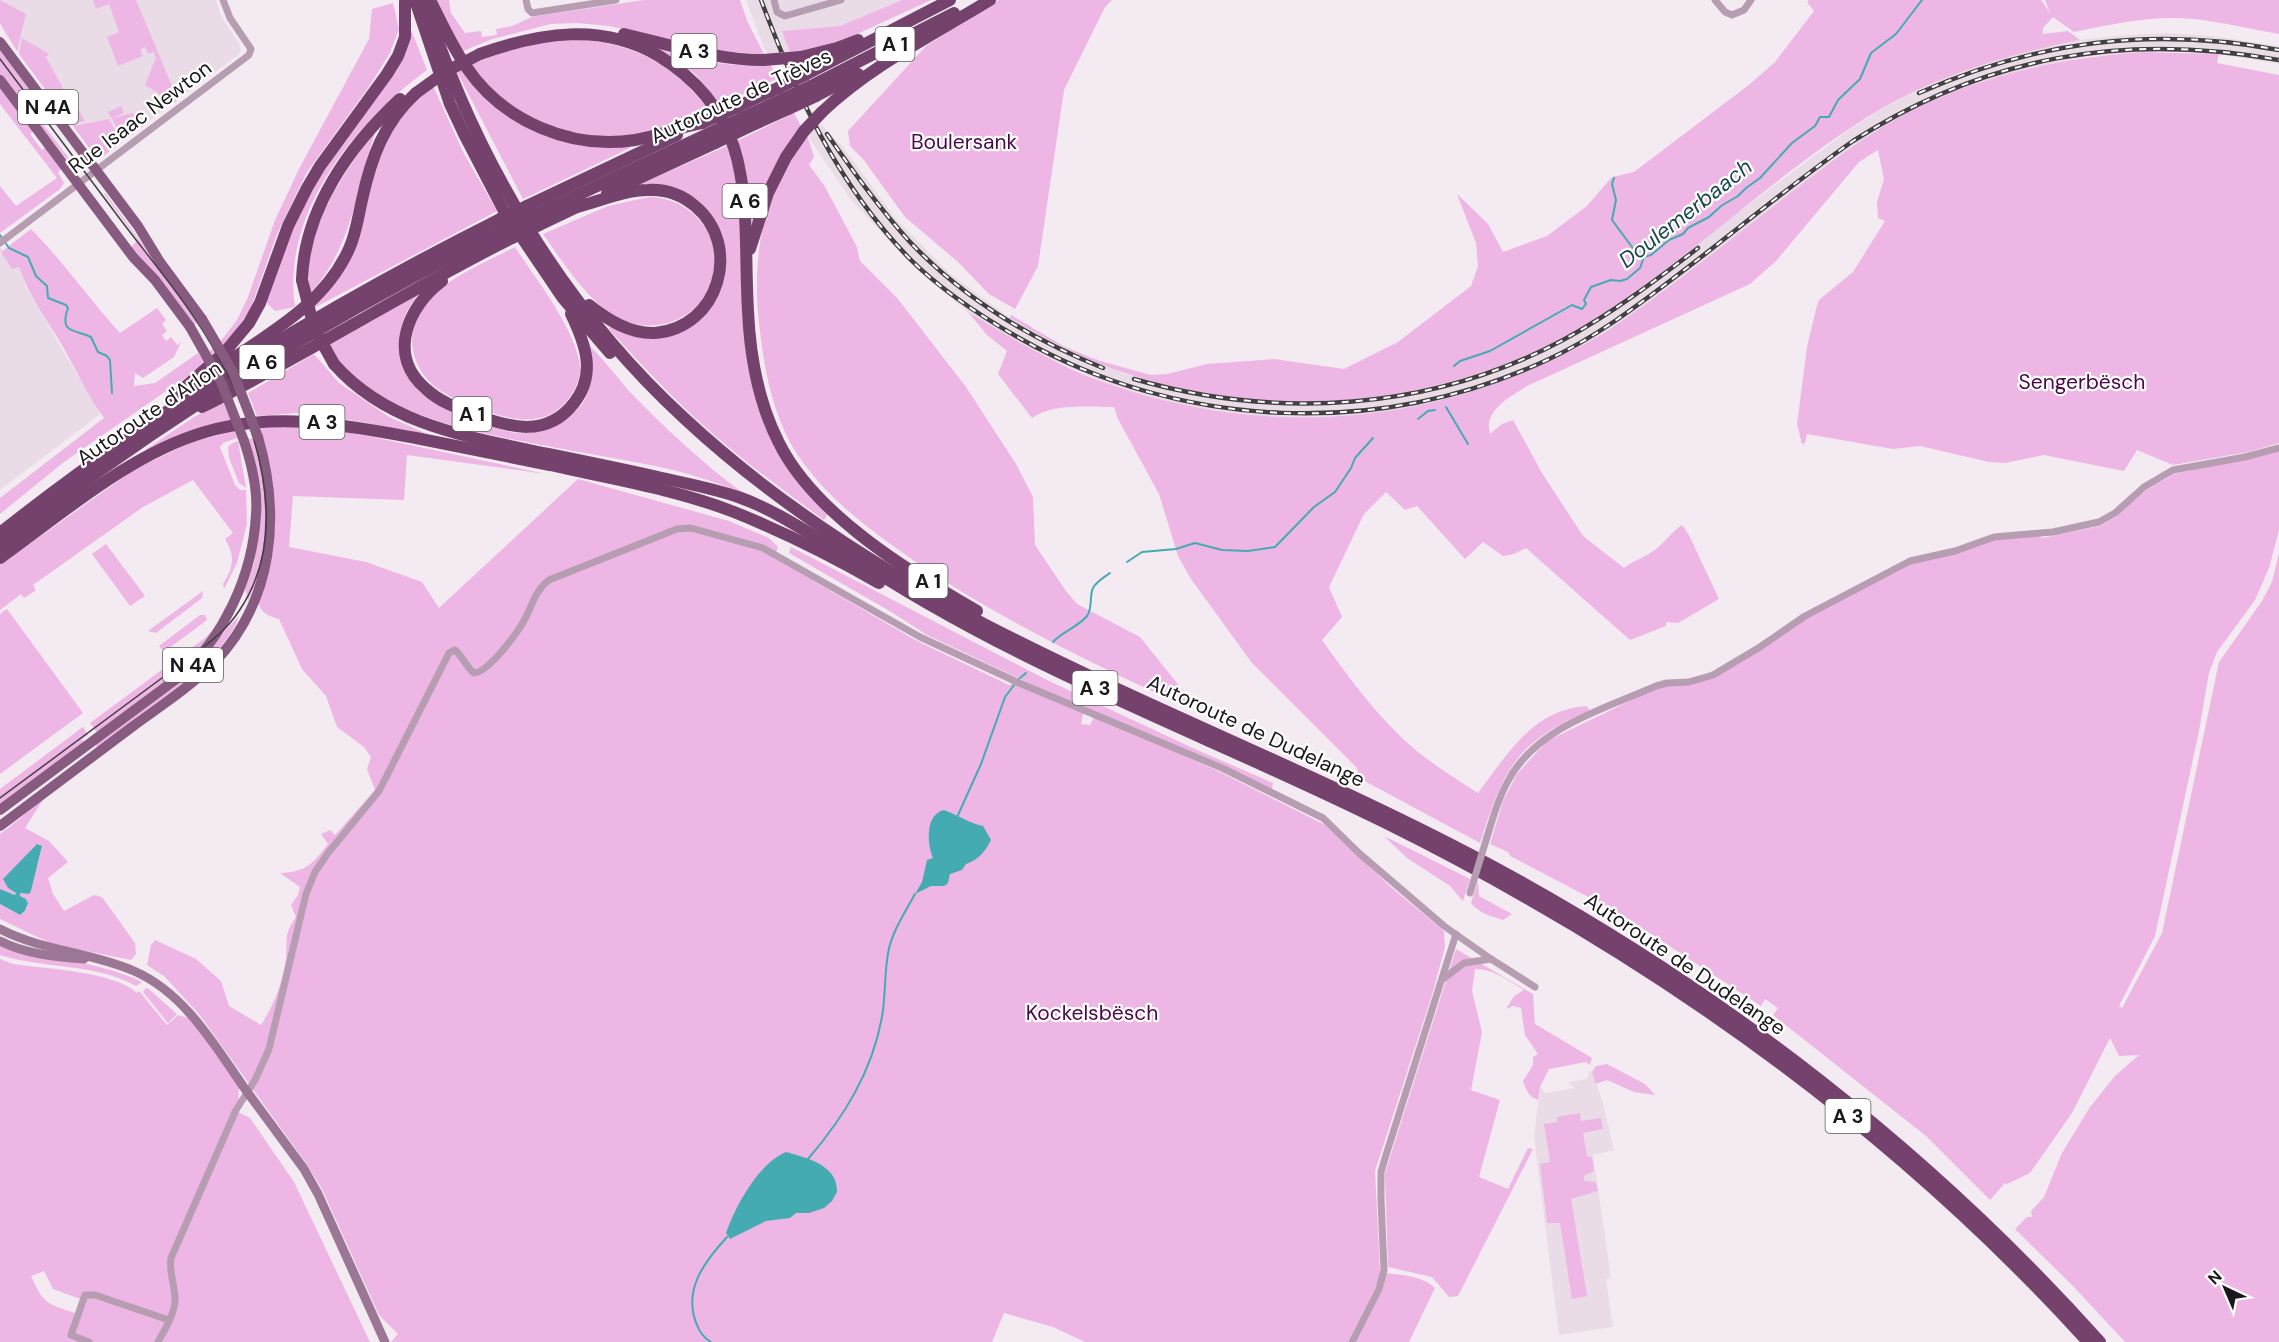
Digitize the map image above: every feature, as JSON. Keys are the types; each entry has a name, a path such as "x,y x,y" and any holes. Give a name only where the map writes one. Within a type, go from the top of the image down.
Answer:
{"highway":[{"name":"Autoroute de Dudelange","path":"424,0 452,80 491,163 567,294 629,363 681,416 744,471 828,532 960,610 1101,681 1435,837 1550,898 1638,952 1743,1022 1838,1094 1894,1141 1991,1229 2100,1342"},
{"path":"430,0 443,29 468,70 496,101 529,123 558,135 603,142 635,140 681,127 709,133"},
{"name":"Autoroute de Trèves","path":"811,85 950,0"},
{"name":"Autoroute de Trèves","path":"515,218 533,216 783,99 977,0"},
{"name":"A 1","path":"990,0 849,88 822,112 804,131 786,157 768,193 754,240 747,255 750,336 760,395 779,443 792,465 814,493 848,524 914,571 996,621 1009,636"},
{"name":"Autoroute de Dudelange","path":"408,1 464,134 504,211 628,374 715,457 800,522 927,603 1068,675 1468,864 1624,954 1762,1048 1871,1135 1982,1234 2088,1342"},
{"name":"A 6","path":"171,400 225,352 249,323 260,303 288,226 307,188 398,56 405,37 408,1"},
{"name":"A 3","path":"861,563 775,513 742,498 687,483 456,434 422,423 374,399 344,376 334,364 312,322 302,280 305,246 311,224 323,197 353,151 372,128 443,66 526,33 556,28 591,28 715,56 741,60 763,60 801,57 837,48 921,16"},
{"name":"A 6","path":"478,52 529,38 581,33 630,43 674,66 690,79 708,99 721,119 734,147 744,193 747,255"},
{"name":"A 1","path":"567,294 585,347 588,364 583,390 565,412 540,426 513,427 492,421 438,398 424,388 412,372 405,348 408,322 420,300 479,255 506,229 533,216 577,207 709,133 811,85 920,42"},
{"name":"A 6","path":"58,488 78,465 300,311 334,277 350,248 370,168 380,139 415,90"},
{"name":"A 3","path":"567,294 627,328 654,333 668,331 697,316 709,302 717,286 722,258 711,224 697,208 679,196 647,189 577,207"},
{"name":"Autoroute d'Arlon","path":"0,545 148,435 257,365 377,296 506,229 515,218"},
{"name":"Autoroute d'Arlon","path":"0,533 142,428 251,357 360,292 506,229"},
{"path":"34,519 200,409 479,255"},
{"name":"A 3","path":"0,558 128,468 180,441 224,427 256,422 310,421 351,426 495,453 675,494 733,512 792,537 907,599 927,603"}],"main road":[{"name":"N 4A","path":"0,42 138,226 160,262 202,319 233,372 258,436 269,479 271,534 260,585 248,616 234,638 202,674 0,826"},
{"name":"N 4A","path":"0,80 190,327 221,382 244,441 256,491 255,532 249,560 225,620 212,642 179,677 0,810"},
{"path":"0,929 25,940 124,967 147,977 182,1006 204,1030 304,1170 318,1194 385,1342"},
{"path":"0,941 21,950 52,956 98,960"}],"street":[{"name":"Rue Isaac Newton","path":"0,243 249,55 251,49 230,18 223,0"},
{"path":"526,0 528,9 532,13 616,0"},
{"path":"774,0 777,12 785,16 842,0"},
{"path":"1715,0 1725,12 1732,15 1744,10 1751,0"},
{"path":"1470,892 1499,799 1509,779 1524,757 1557,730 1656,686 1689,682 1713,675 1760,647 1805,616 1910,561 1955,552 1994,537 2053,532 2099,522 2115,513 2144,487 2173,470 2245,457 2279,448"},
{"path":"158,1342 174,1306 175,1296 169,1270 171,1258 201,1186 247,1090 255,1080 274,1034 306,894 315,872 328,853 380,792 449,653 455,650 461,654 469,669 474,673 480,673 523,624 540,587 549,580 677,529 691,528 763,548 920,637 1017,682 1222,768 1323,818 1360,854 1456,934 1535,987"},
{"path":"1352,1342 1379,1289 1384,1270 1382,1172 1456,934"},
{"path":"1441,981 1464,963 1491,959"},
{"path":"89,1342 71,1335 85,1295 94,1295 169,1320"}],"shaded area":[{"path":"0,0 216,0 221,16 239,43 241,50 238,55 99,158 95,156 4,32 0,23"},
{"path":"746,0 770,0 777,18 772,0 902,0 840,26 782,31 791,55 769,56"},
{"path":"2168,33 2212,36 2279,46 2279,64 2219,54 2183,52 2142,52 2092,56 2022,70 1955,92 1921,106 1855,145 1620,323 1588,342 1485,389 1413,408 1357,416 1298,419 1261,417 1182,406 1103,382 1034,352 968,312 915,268 851,200 807,135 819,122 843,147 896,219 948,272 1010,318 1078,355 1125,374 1188,390 1438,384 1515,358 1612,307 1846,132 1914,92 1949,76 2023,52 2080,40"},
{"path":"0,247 3,251 1,252 19,267 26,287 100,414 0,490"},
{"path":"1591,1069 1602,1100 1614,1150 1593,1155 1611,1278 1606,1279 1613,1327 1559,1335 1534,1136 1540,1087 1545,1093 1574,1088 1568,1082 1587,1079"}],"green space":[{"path":"0,0 26,14 17,51 0,23"},
{"path":"93,0 136,0 178,100 171,105 145,85 156,58 154,52 148,54 145,47 140,50 143,56 118,66 107,37 119,32 109,4 96,9"},
{"path":"435,0 449,0 451,13 465,33 481,31 482,37 497,35 496,29 512,26 532,17 644,0 740,0 748,23 764,54 720,51 609,26 577,23 551,24 492,39 461,52"},
{"path":"902,0 931,0 831,46 791,55 782,31 840,26"},
{"name":"Boulersank","path":"999,0 1112,0 1105,7 1064,90 1038,266 1015,309 989,294 958,262 905,217 863,159 850,146 848,131 926,46"},
{"path":"1809,0 2041,0 2050,13 2045,0 2279,0 2279,34 2215,22 2178,18 2133,21 2074,32 2053,17 2043,28 2043,34 2068,31 2080,40 1976,67 1903,97 1840,135 1658,275 1581,327 1529,354 1474,375 1418,390 1359,398 1301,401 1242,398 1184,389 1097,363 1053,342 1010,318 1011,315 1065,347 1100,361 1151,375 1167,374 1207,364 1274,359 1344,369 1398,342 1471,286 1478,266 1476,243 1457,194 1488,224 1503,252 1547,236 1587,206 1612,177 1634,172 1750,84 1775,62 1814,11 1807,2"},
{"path":"393,3 399,29 390,53 368,88 307,172 277,234 250,310 225,345 205,364 64,462 0,514 0,498 104,418 33,298 19,267 12,269 1,252 31,229 120,333 157,308 166,320 162,324 167,331 162,335 166,341 171,337 177,345 181,342 174,357 143,378 135,373 134,386 155,383 198,353 202,358 219,343 237,320 248,297 275,220 300,167 369,39 372,9"},
{"path":"410,27 427,70 400,91 374,116 329,172 312,204 300,237 294,272 295,307 275,311 265,301 289,236 305,202"},
{"path":"22,38 49,54 46,57 64,90 67,89 85,121 71,124 19,54"},
{"path":"562,39 606,43 644,55 677,77 708,109 665,126 620,136 568,131 519,111 492,90 470,65 509,50"},
{"path":"0,49 37,97 33,100 38,107 33,111 71,161 69,162 37,125 0,75"},
{"path":"660,50 728,64 771,65 776,79 720,105 695,74"},
{"name":"Sengerbësch","path":"2142,52 2219,54 2217,63 2279,75 2279,443 2248,452 2173,465 2137,450 2124,471 2044,455 2005,463 1989,462 1920,446 1893,449 1807,434 1805,443 1802,444 1797,424 1807,347 1819,300 1853,272 1885,221 1878,218 1877,202 1884,179 1878,150 1859,162 1776,261 1750,284 1527,386 1500,405 1490,418 1490,434 1502,424 1513,420 1542,473 1583,536 1624,568 1657,548 1682,525 1719,599 1678,623 1666,622 1666,626 1630,640 1526,548 1503,556 1483,542 1465,559 1417,506 1405,510 1386,492 1364,514 1329,587 1342,617 1322,640 1370,703 1411,746 1478,793 1511,750 1536,725 1567,709 1586,706 1590,710 1544,734 1516,761 1497,795 1480,843 1359,778 1357,768 1252,663 1191,579 1178,556 1159,494 1118,419 1114,407 1060,408 1040,413 1032,418 998,374 1007,351 987,335 968,312 1070,369 1106,383 1161,399 1216,411 1271,417 1326,417 1381,412 1436,402 1490,386 1574,350 1603,333 1664,290 1853,146 1923,105 1950,93 2030,68 2085,58"},
{"path":"463,68 529,126 628,144 630,148 523,199 457,72"},
{"path":"0,86 34,131 30,134 42,150 46,147 62,168 58,172 64,183 60,189 0,233 0,186 16,206 57,178 0,104"},
{"path":"433,86 464,154 497,211 312,309 346,267 372,176 386,139 410,105"},
{"path":"121,106 124,113 112,118 133,113 146,124 124,141 108,112"},
{"path":"794,113 802,128 752,222 746,169 737,141"},
{"path":"109,119 122,142 101,158 97,158 73,126"},
{"path":"376,130 345,237 336,256 310,293 309,257 321,219 355,158"},
{"path":"807,135 814,157 809,165 824,185 857,247 860,261 898,299 966,387 1016,464 1033,497 1035,545 1077,604 1140,637 1193,703 1192,710 1049,641 946,582 866,526 823,487 799,457 782,426 771,393 761,341 757,283 760,242 770,202 786,165"},
{"path":"729,145 736,167 763,417 828,514 824,520 710,431 661,385 608,328 656,338 713,305 722,288 727,257 721,233 707,211 638,185"},
{"path":"105,193 199,321 192,326 133,252 131,247 138,240"},
{"path":"649,197 674,202 696,216 710,237 715,264 712,282 694,309 665,324 648,325 631,323 604,309 575,279 543,234 608,206"},
{"path":"515,247 563,321 577,352 580,366 573,392 563,405 541,418 515,419 502,416 446,394 425,377 418,366 412,342 417,317 432,296 454,279"},
{"path":"421,292 411,304 404,318 400,333 400,348 402,362 408,376 417,388 435,403 459,415 502,430 515,433 532,432 569,416 583,402 590,384 592,365 590,346 656,418 698,457 743,493 670,469 526,442 443,423 390,401 345,368 327,345"},
{"path":"314,354 339,383 389,417 427,434 328,416 297,413 257,416 248,393"},
{"path":"223,402 231,421 146,452 145,450 194,417"},
{"name":"Kockelsbësch","path":"260,426 316,427 546,474 407,455 404,500 293,496 289,547 366,562 422,582 439,608 578,479 729,521 769,538 778,547 774,558 917,641 1009,685 1013,683 1084,711 1081,724 1090,725 1095,715 1220,772 1325,825 1392,888 1444,931 1445,947 1432,995 1375,1171 1380,1272 1376,1287 1348,1342 1085,1342 1053,1327 1004,1313 992,1342 391,1342 398,1334 379,1315 322,1189 308,1166 199,1014 164,976 147,965 151,945 155,940 196,959 221,981 229,1006 261,1025 280,985 286,958 287,937 296,917 291,905 300,887 280,873 303,869 313,862 328,844 321,834 330,830 335,835 375,790 367,769 371,757 364,747 337,727 326,696 302,669 279,619 265,613 259,604 258,600 275,528 273,490"},
{"path":"234,431 237,438 223,443 220,447 235,485 240,490 246,490 247,524 237,563 224,589 223,584 232,562 231,551 225,539 233,533 193,480 143,507 33,585 36,590 24,598 21,594 0,610 0,565 135,469 192,442"},
{"path":"256,437 268,511 261,572 248,601 245,588 254,564 259,531 248,440"},
{"path":"238,441 246,488 239,483 229,458 228,447"},
{"path":"2279,451 2279,530 2269,568 2255,600 2217,652 2209,673 2199,731 2155,936 2119,1006 2122,1008 2162,933 2219,662 2262,601 2272,582 2279,553 2279,1342 2125,1342 2073,1286 2015,1229 2027,1217 2032,1217 2031,1211 2044,1197 2062,1153 2090,1107 2115,1076 2139,1055 2119,1056 2110,1038 2072,1113 2030,1173 2005,1183 1990,1200 1926,1136 1773,1015 1778,1008 1765,999 1761,1006 1619,913 1490,844 1503,801 1517,774 1547,741 1667,683 1713,674 1805,616 1910,561 1994,537 2037,533 2042,538 2100,526 2116,517 2145,491 2174,474"},
{"path":"106,544 145,596 130,606 92,554"},
{"path":"791,547 1049,681 1273,783 1272,789 1058,697 927,635 789,553"},
{"path":"203,591 202,598 156,633 148,631"},
{"path":"225,607 222,620 209,641 181,672 98,734 90,723 205,638 216,627"},
{"path":"7,609 83,713 0,774 0,614"},
{"path":"200,615 205,615 207,620 164,652 159,646"},
{"path":"239,616 216,652 198,670 178,688 98,748 95,744 219,637"},
{"path":"83,727 88,735 82,739 85,744 0,806 0,789"},
{"path":"44,798 25,828 49,841 68,862 48,878 53,894 64,911 94,895 102,897 135,943 136,954 131,960 52,944 0,919 0,904 20,915 25,912 28,903 26,899 19,896 20,893 29,894 31,891 42,847 39,844 8,888 16,893 15,895 0,889 0,834"},
{"path":"1384,836 1470,879 1463,901 1450,886 1407,858"},
{"path":"1478,881 1479,896 1512,914 1503,920 1474,907 1471,903"},
{"path":"0,944 107,969 142,982 136,986 104,973 34,963 0,955"},
{"path":"1456,949 1533,994 1535,1024 1592,1058 1590,1065 1586,1062 1549,1069 1540,1087 1538,1100 1532,1097 1523,1081 1533,1065 1533,1057 1538,1054 1525,1035 1521,1008 1513,1006 1506,1009 1514,996 1524,990 1495,973 1475,969 1472,991 1482,1032 1471,1090 1500,1100 1479,1177 1508,1189 1528,1148 1533,1149 1458,1296 1449,1297 1432,1277 1388,1267 1385,1173"},
{"path":"0,959 13,964 78,972 112,980 137,993 139,991 167,1025 178,1015 188,1018 239,1087 238,1112 250,1118 294,1182 370,1342 0,1342","holes":["44,1271 53,1289 83,1300 78,1314 44,1299 31,1276"]},
{"path":"146,988 177,1014 168,1023 143,992"},
{"path":"1607,1064 1645,1084 1655,1095 1634,1092 1607,1080 1596,1084 1592,1072 1596,1066"},
{"path":"1580,1113 1581,1121 1601,1118 1603,1129 1583,1133 1587,1156 1592,1157 1594,1171 1584,1176 1584,1181 1596,1182 1598,1191 1571,1199 1587,1296 1572,1299 1560,1223 1547,1223 1540,1164 1550,1162 1544,1124 1557,1122 1557,1117"},
{"path":"1385,1273 1405,1275 1425,1281 1435,1288 1409,1342 1355,1342"}],"water":[{"path":"944,810 983,826 991,840 978,858 966,864 962,870 950,874 948,883 944,886 931,886 915,894 922,882 927,860 933,858 929,830 933,817"},
{"path":"37,844 42,846 31,891 29,894 20,893 20,896 28,903 25,911 20,915 0,904 0,889 15,895 16,893 8,888 3,879"},
{"path":"786,1152 812,1160 827,1169 836,1183 837,1192 832,1201 824,1208 809,1213 796,1213 790,1218 766,1221 730,1239 726,1233 749,1186 766,1166"}],"waterway":[{"name":"Doulemerbaach","path":"1454,366 1460,361 1490,351 1572,305 1582,309 1586,304 1584,300 1591,287 1611,280 1627,279 1640,268 1644,257 1651,255 1669,240 1683,234 1688,228 1709,217 1721,206 1738,196 1760,178 1792,143 1815,126 1820,117 1829,117 1838,100 1860,79 1871,53 1896,34 1922,0"},
{"path":"1614,178 1612,184 1616,200 1612,220 1635,251 1644,257"},
{"path":"0,235 9,248 28,257 36,276 47,286 48,298 66,305 68,308 65,322 67,326 91,337 98,352 110,360 112,393"},
{"name":"Doulemerbaach","path":"1446,407 1468,444"},
{"name":"Doulemerbaach","path":"1418,419 1428,411 1435,410"},
{"name":"Doulemerbaach","path":"1127,562 1142,552 1176,549 1195,543 1222,550 1248,551 1275,547 1314,507 1335,492 1355,458 1373,438"},
{"name":"Doulemerbaach","path":"1053,642 1087,616 1093,588 1110,573"},
{"name":"Doulemerbaach","path":"1019,679 1026,673"},
{"name":"Doulemerbaach","path":"958,815 981,764 1005,697 1014,685"},
{"path":"808,1159 845,1110 864,1075 882,1017 889,948 897,927 915,894"},
{"path":"711,1342 698,1328 692,1300 694,1288 704,1266 727,1237"}],"tram line":[{"path":"0,59 179,296 211,344 242,406 254,441 262,476 266,511 264,546 255,579 239,611 225,628 197,652 0,798"}],"railway":[{"path":"761,0 789,70 840,169 884,230 935,282 1006,331 1083,369 1148,392 1214,406 1282,413 1350,412 1417,402 1483,385 1547,360 1599,332 1853,141 1903,112 1954,89 2005,71 2058,58 2111,51 2166,49 2222,52 2279,60"},
{"path":"1919,93 1963,75 2007,61 2051,50 2096,43 2141,39 2186,39 2279,50"},
{"path":"827,134 910,242 953,282 1000,316 1050,344 1103,368"},
{"path":"1134,379 1188,392 1243,400 1298,403 1352,402 1407,394 1460,382 1512,364 1581,330 1649,285 1698,248"}]}
